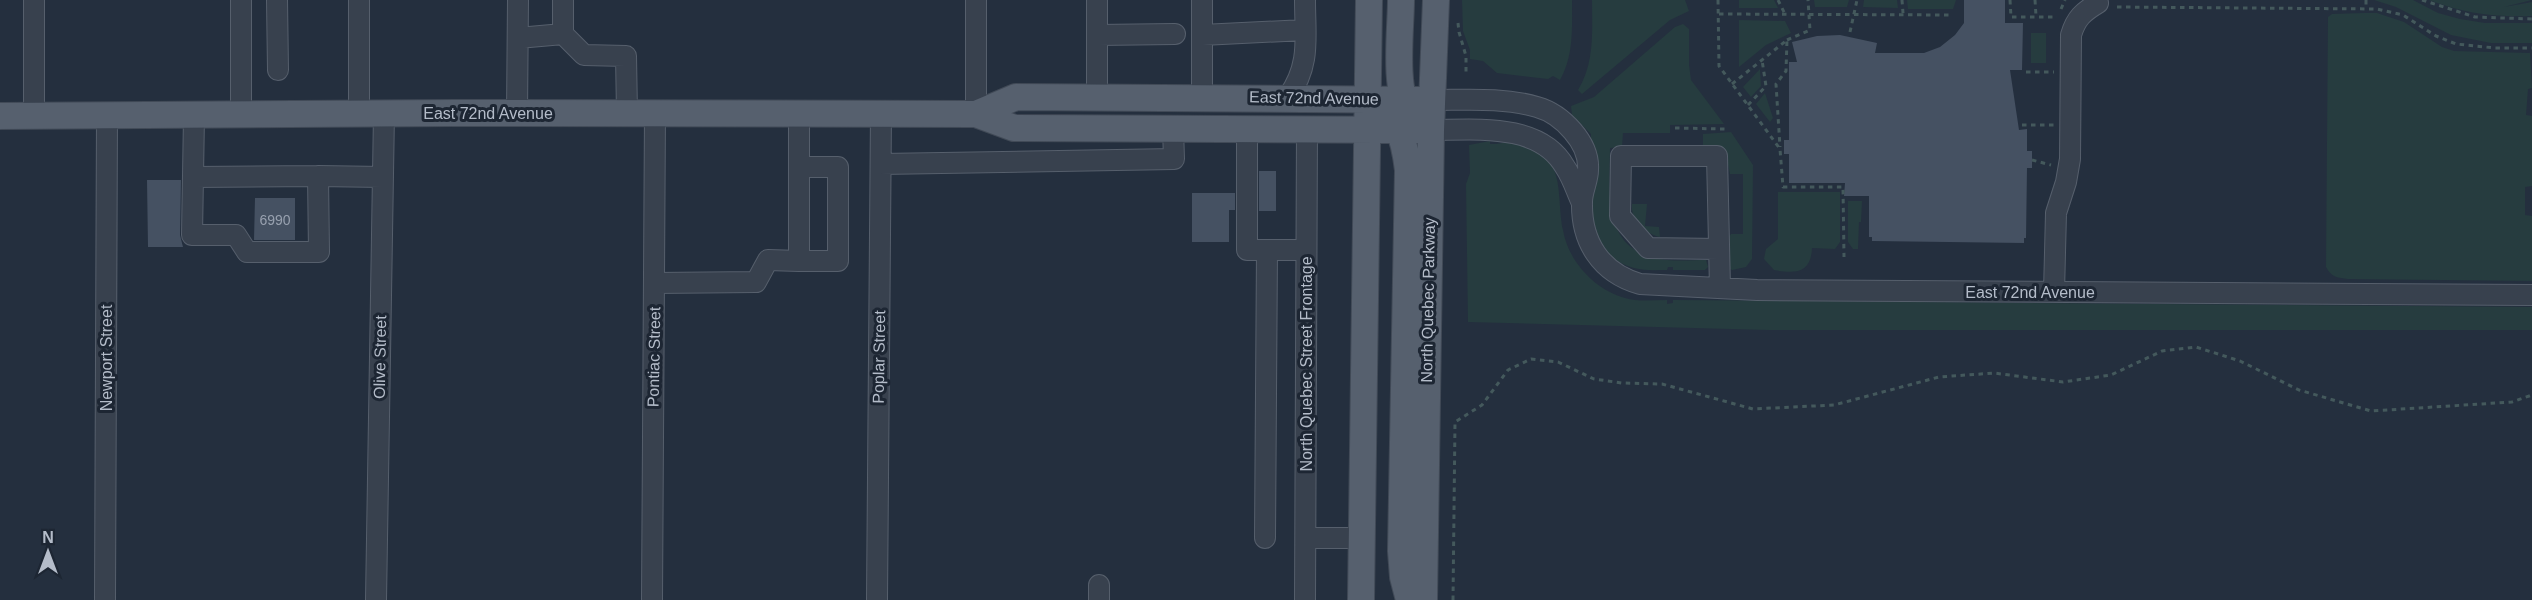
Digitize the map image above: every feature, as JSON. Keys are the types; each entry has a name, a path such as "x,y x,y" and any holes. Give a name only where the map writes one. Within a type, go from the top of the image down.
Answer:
{"main road":[{"path":"1361,600 1370,0"},
{"path":"1401,0 1403,99 1411,115 1431,130"},
{"name":"North Quebec Parkway","path":"1424,600 1431,130 1436,0"},
{"name":"East 72nd Avenue","path":"975,114 1016,97 1288,97 1432,100"},
{"path":"1367,98 1389,113 1403,139 1408,170 1401,551 1403,577 1409,600"},
{"name":"East 72nd Avenue","path":"0,116 241,116 384,113 975,114 1014,128 1431,130"}],"street":[{"path":"34,0 34,116"},
{"path":"241,0 241,116"},
{"path":"277,0 278,70"},
{"path":"359,114 360,0"},
{"path":"517,113 518,0"},
{"path":"563,0 563,34 584,55 626,56 627,113"},
{"path":"975,114 976,0"},
{"path":"1097,0 1097,97"},
{"path":"1202,0 1202,97"},
{"path":"1288,97 1298,83 1304,68 1305,0"},
{"path":"2054,292 2056,213 2066,182 2070,159 2071,35 2074,24 2082,12 2108,5"},
{"path":"1202,35 1305,30"},
{"path":"518,38 563,34"},
{"path":"1097,34 1175,34"},
{"name":"East 72nd Avenue","path":"1432,100 1513,101 1539,107 1555,115 1578,137 1586,153 1588,170 1581,201"},
{"name":"Olive Street","path":"376,600 384,113"},
{"name":"Pontiac Street","path":"652,600 655,113"},
{"path":"799,114 799,261"},
{"name":"Poplar Street","path":"877,600 881,114"},
{"name":"Newport Street","path":"105,600 107,116"},
{"path":"194,116 192,235 236,235 247,252 320,252 318,176"},
{"name":"North Quebec Street Frontage","path":"1305,600 1307,128"},
{"path":"881,164 1174,159 1173,129"},
{"path":"1247,129 1247,250 1306,250"},
{"name":"East 72nd Avenue","path":"1431,130 1510,132 1544,145 1565,165 1581,201 1584,228 1591,249 1613,273 1640,284 1720,288 2532,295"},
{"path":"1719,249 1648,248 1620,216 1622,156 1717,156 1720,288"},
{"path":"655,283 756,282 768,260 838,261 838,168 799,168"},
{"path":"193,177 383,177"},
{"path":"1265,538 1268,250"},
{"path":"1306,538 1362,538"}],"path":[{"path":"1718,0 1719,66 1780,149"},
{"path":"1778,0 1785,14"},
{"path":"1732,84 1787,40 1810,30 1808,0"},
{"path":"1850,32 1857,0"},
{"path":"1902,0 1903,14"},
{"path":"2010,0 2011,17 2057,17"},
{"path":"2035,0 2036,17"},
{"path":"2366,0 2366,9"},
{"path":"2422,0 2475,17 2532,19"},
{"path":"2108,5 2378,9 2403,15 2436,36 2456,44 2495,48 2532,48"},
{"path":"1719,14 1953,15"},
{"path":"1458,21 1466,57 1466,76"},
{"path":"1787,40 1786,71 1776,84 1783,187 1844,187 1844,257"},
{"path":"1762,59 1766,86"},
{"path":"2026,72 2056,72"},
{"path":"1748,105 1766,86 1776,84"},
{"path":"2022,125 2056,125"},
{"path":"1675,128 1725,129"},
{"path":"2032,160 2056,167"},
{"path":"1453,600 1455,422 1482,405 1508,370 1531,359 1558,362 1594,379 1622,383 1662,384 1753,409 1834,405 1939,377 1994,373 2063,382 2072,381 2111,375 2162,351 2196,347 2240,361 2299,390 2371,411 2512,402 2532,395"}],"green space":[{"path":"1462,0 1572,0 1570,51 1560,80 1553,76 1548,79 1497,73 1483,61 1470,59 1470,50 1463,31"},
{"path":"1592,0 1685,0 1689,11 1670,20 1582,94 1578,90 1590,57"},
{"path":"1739,0 1774,0 1778,8 1739,8"},
{"path":"1814,0 1849,0 1847,7 1815,7"},
{"path":"1864,0 1897,0 1898,8 1863,7"},
{"path":"1907,0 1956,0 1953,9 1908,9"},
{"path":"2374,0 2413,0 2438,13 2485,23 2532,23 2532,43 2491,43 2451,35 2396,7"},
{"path":"2429,0 2532,0 2504,7 2532,2 2532,16 2480,14"},
{"path":"2377,13 2404,22 2442,47 2454,51 2530,53 2532,88 2528,89 2526,115 2532,116 2532,186 2525,187 2525,215 2532,216 2532,281 2348,279 2335,276 2326,267 2328,17 2332,14"},
{"path":"1739,20 1785,21 1791,33 1766,45 1739,67"},
{"path":"1683,24 1689,29 1691,80 1724,124 1670,125 1670,133 1623,133 1622,147 1610,148 1610,198 1617,229 1625,242 1638,252 1661,259 1706,260 1708,267 1705,270 1673,270 1673,267 1668,267 1667,270 1638,269 1616,260 1603,247 1595,231 1589,192 1591,134 1572,115 1571,106 1594,97 1675,27"},
{"path":"2031,33 2046,33 2046,63 2031,63"},
{"path":"1760,69 1761,86 1751,97 1743,87"},
{"path":"1765,93 1773,118 1770,122 1756,104"},
{"path":"1731,132 1753,165 1752,259 1746,267 1732,270 1729,268 1729,237 1731,234 1743,234 1743,174 1730,174 1726,155 1703,146 1703,134"},
{"path":"1490,141 1490,144 1514,142 1524,144 1538,150 1547,158 1557,179 1563,230 1571,253 1585,273 1594,281 1614,294 1630,299 1667,300 1667,304 1673,303 1673,300 2532,307 2532,330 1769,330 1468,322 1466,184 1470,173 1469,145"},
{"path":"1778,192 1840,192 1840,242 1835,249 1812,248 1809,263 1801,270 1789,272 1774,270 1764,259 1766,249 1778,239"},
{"path":"1848,201 1862,201 1858,249 1853,249 1848,242"},
{"path":"1632,204 1647,204 1645,226 1659,227 1660,237 1649,233 1636,221"}],"building":[{"path":"1964,0 2005,0 2005,23 2023,23 2022,70 2010,70 2019,130 2027,129 2027,151 2032,151 2032,168 2027,168 2026,238 2024,238 2024,243 1872,241 1872,237 1869,237 1869,196 1844,196 1845,183 1789,183 1789,154 1784,154 1784,140 1789,140 1789,62 1797,62 1792,42 1817,36 1840,35 1877,43 1875,53 1924,53 1940,47 1955,35 1964,23"},
{"path":"1259,171 1276,171 1276,211 1259,211"},
{"path":"147,180 181,180 180,235 183,247 148,247"},
{"path":"1192,193 1235,193 1235,210 1229,210 1229,242 1192,242"},
{"path":"255,198 295,198 295,240 254,240"}]}
